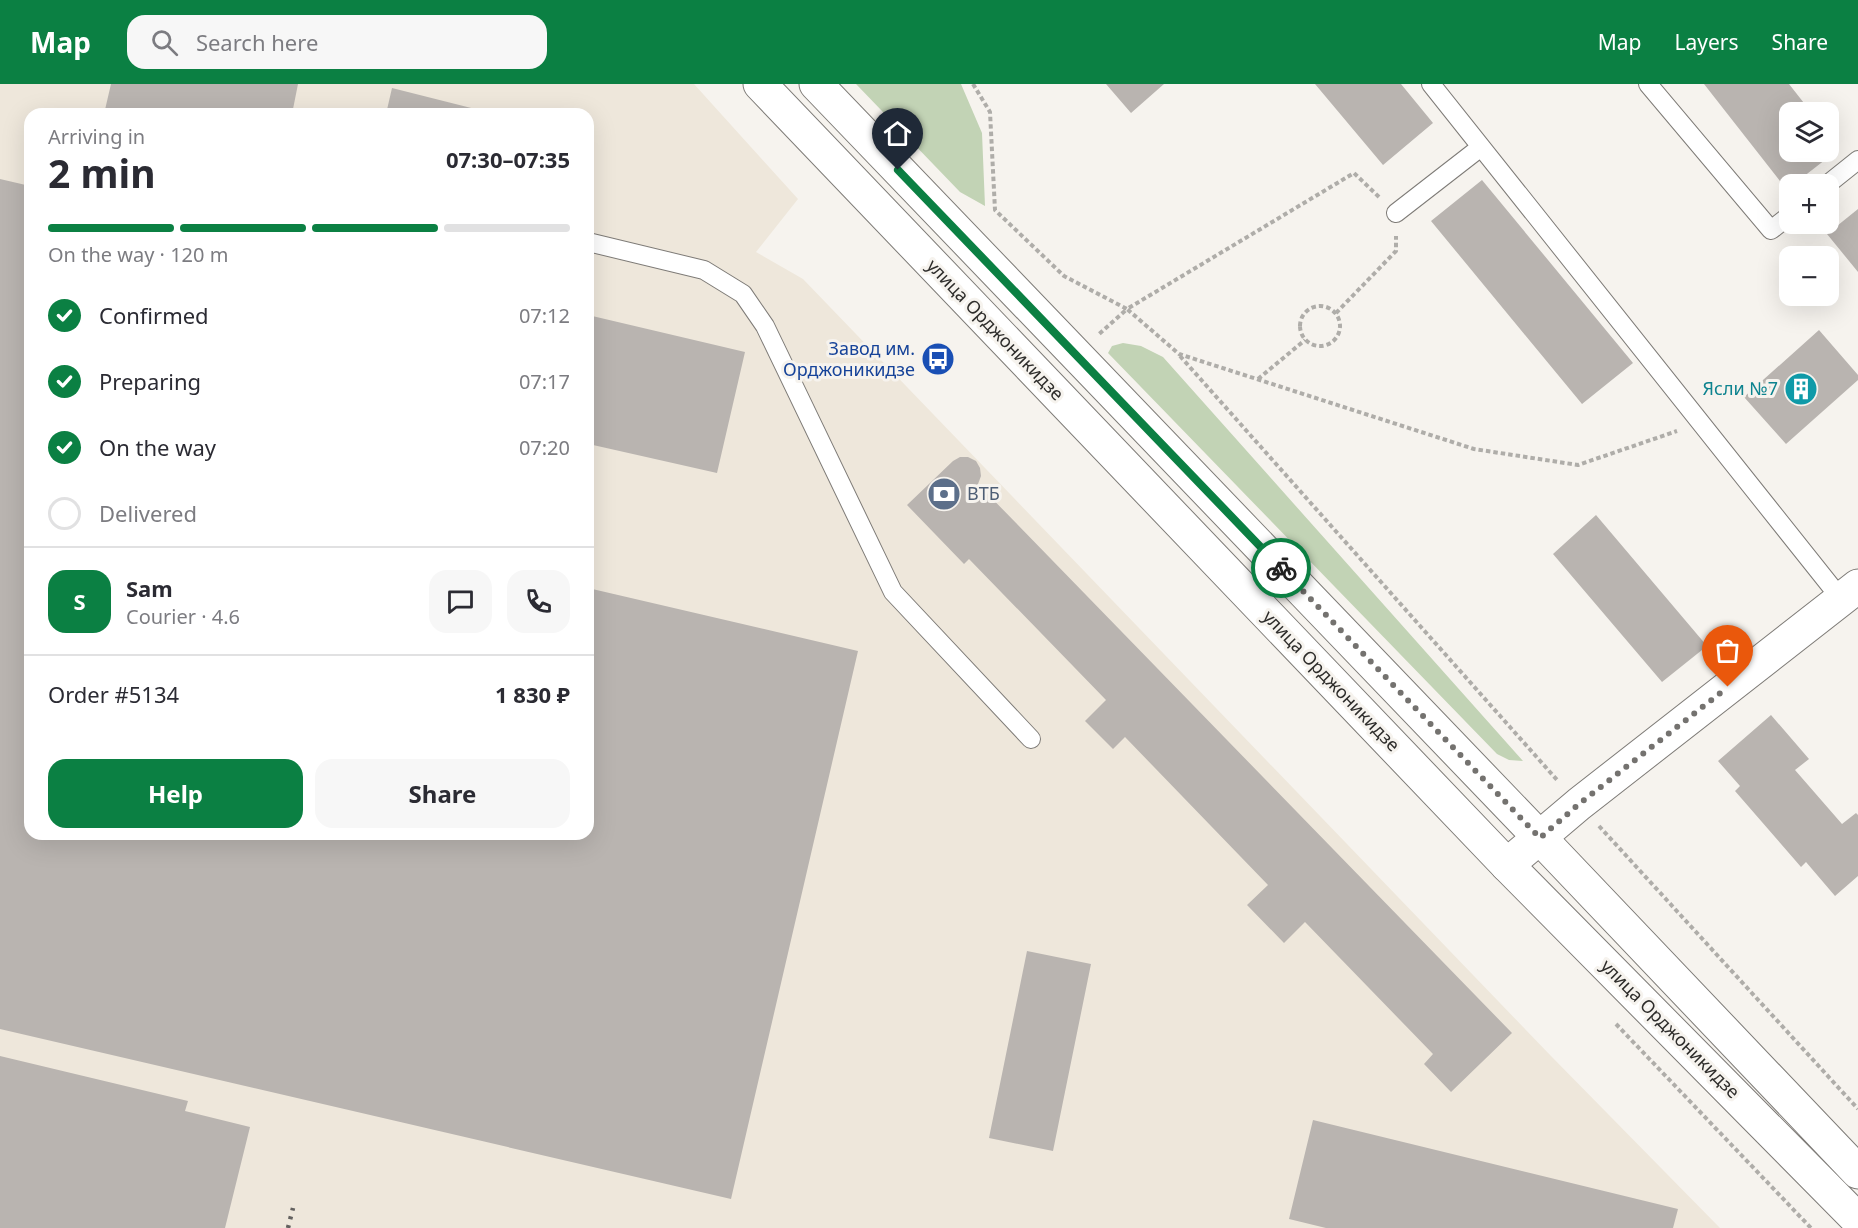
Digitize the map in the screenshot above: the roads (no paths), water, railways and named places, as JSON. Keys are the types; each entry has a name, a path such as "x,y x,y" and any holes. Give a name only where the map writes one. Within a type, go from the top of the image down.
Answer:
{"main road":[{"name":"улица Орджоникидзе","path":"760,84 1507,865 1858,1220"},
{"name":"улица Орджоникидзе","path":"816,84 1858,1172"},
{"path":"1507,865 1579,804 1849,592"}],"lane":[{"path":"1431,84 1700,423 1849,592"},
{"path":"1648,84 1771,230 1779,224"},
{"path":"1396,213 1481,147"},
{"path":"1839,175 1858,160"},
{"path":"594,243 704,270 743,294 765,326 893,592 1031,739"}],"railway":[{"path":"288,1228 293,1208"}],"place":[{"name":"Завод им. Орджоникидзе","path":"938,359"},
{"name":"Ясли №7","path":"1801,389"},
{"name":"ВТБ","path":"944,494"}]}
